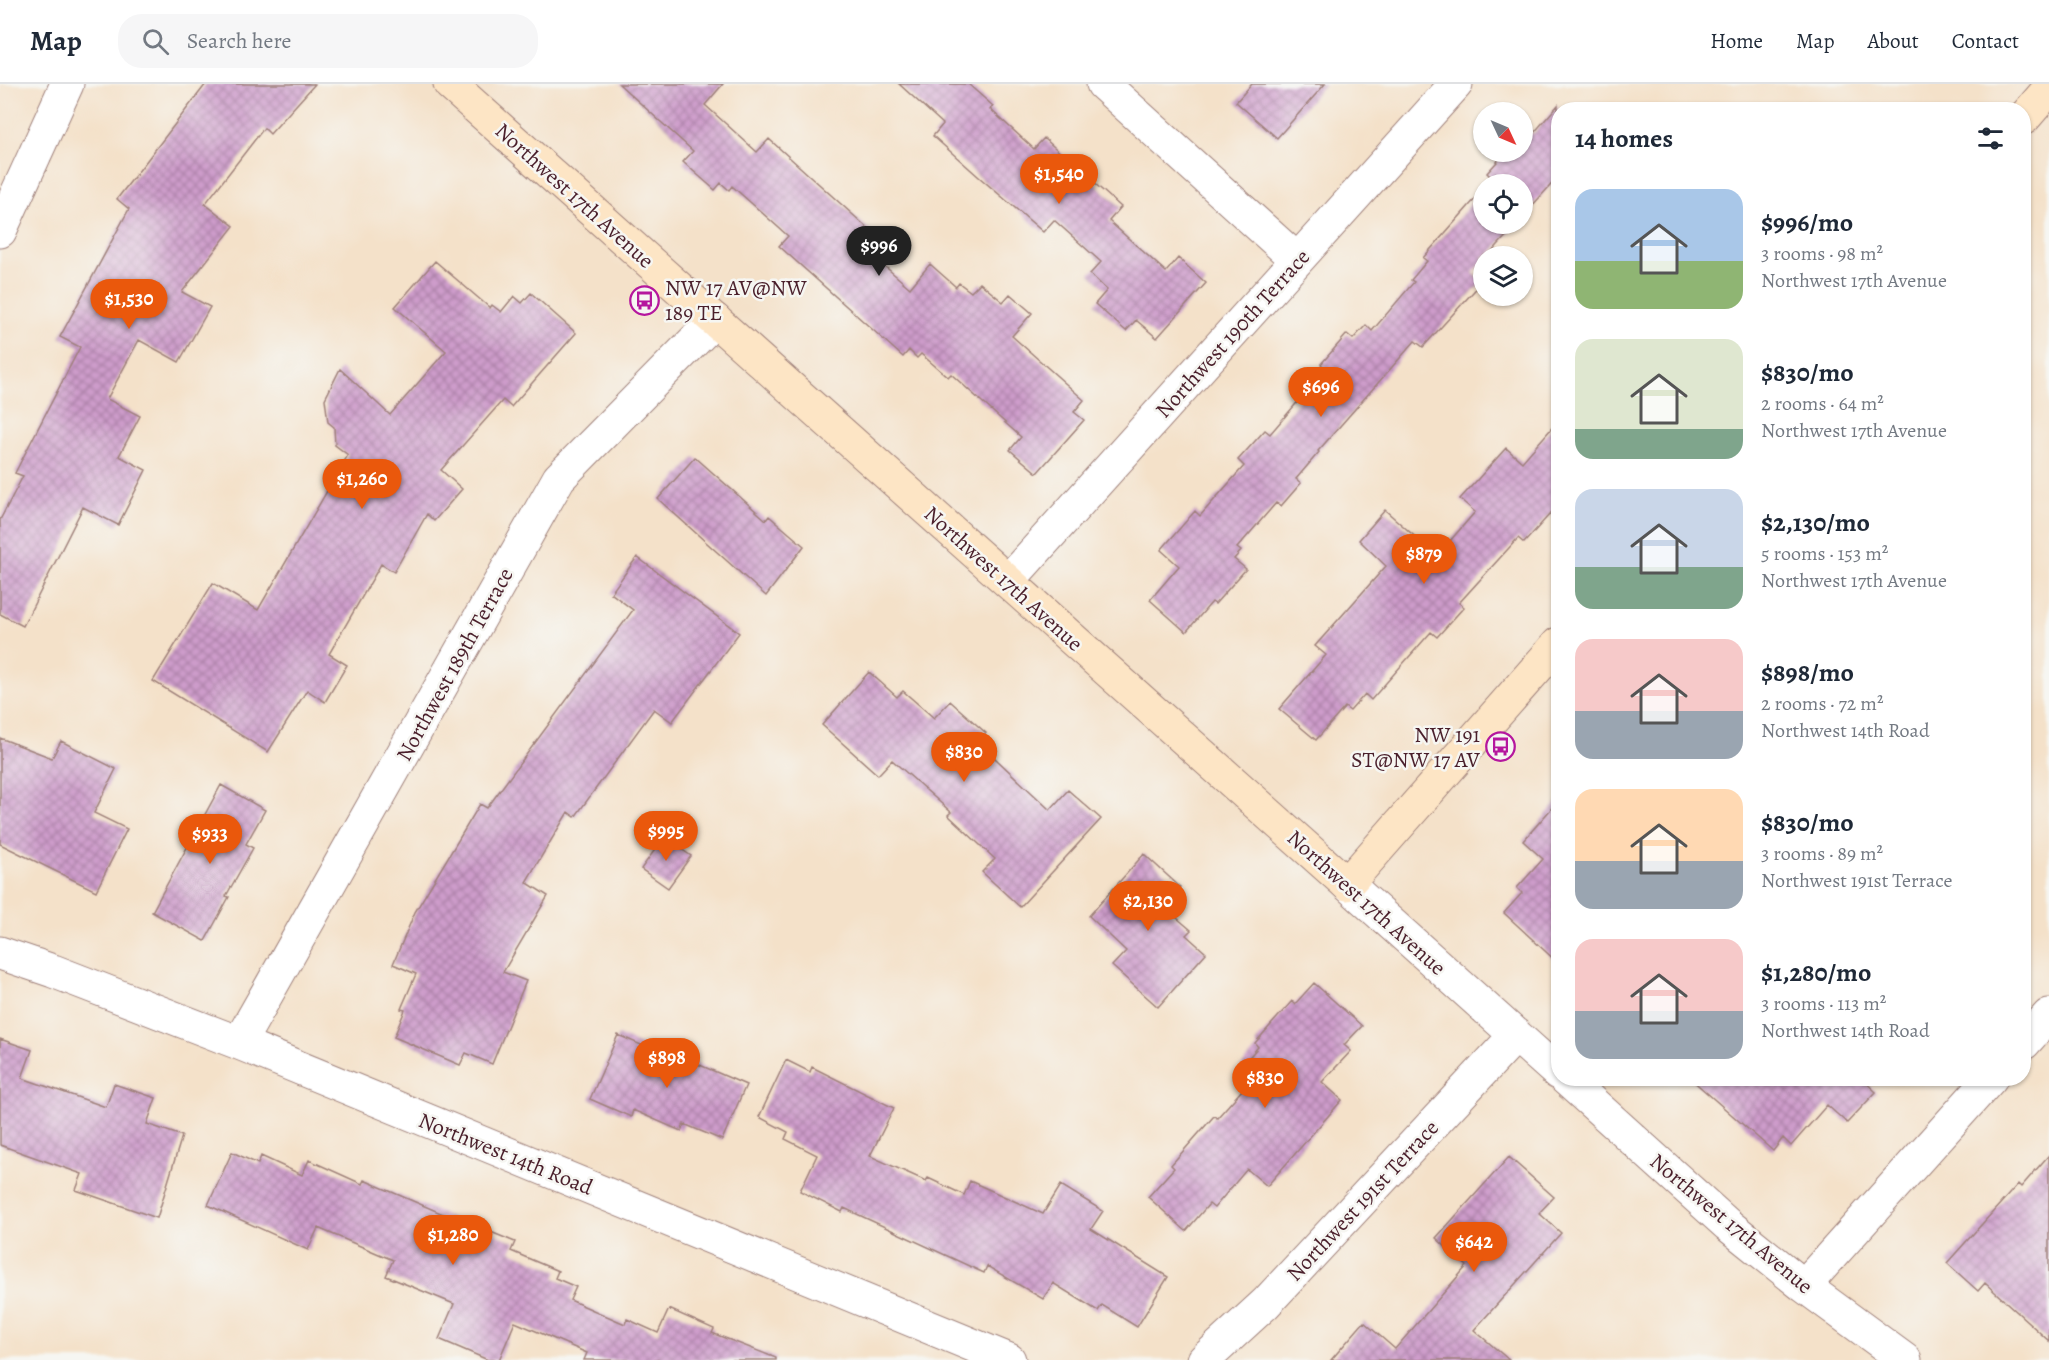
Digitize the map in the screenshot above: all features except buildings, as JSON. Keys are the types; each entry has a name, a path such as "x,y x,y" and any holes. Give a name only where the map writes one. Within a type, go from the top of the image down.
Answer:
{"street":[{"path":"0,231 67,84"},
{"name":"Northwest 17th Avenue","path":"450,84 1551,1067"},
{"path":"1103,84 1297,260"},
{"name":"Northwest 190th Terrace","path":"1008,581 1456,84"},
{"path":"2031,110 2049,89"},
{"name":"Northwest 189th Terrace","path":"239,1044 560,478 715,320"},
{"path":"1347,884 1551,652"},
{"name":"Northwest 14th Road","path":"0,953 239,1044 1009,1360"},
{"path":"2031,1035 2049,1014"},
{"name":"Northwest 191st Terrace","path":"1204,1360 1266,1303 1516,1035"},
{"name":"Northwest 17th Avenue","path":"1574,1086 1728,1225 1804,1286 1905,1360"},
{"path":"1804,1286 1984,1086"}],"place":[{"name":"NW 17 AV@NW 189 TE","path":"644,300"},
{"name":"NW 191 ST@NW 17 AV","path":"1501,747"}]}
